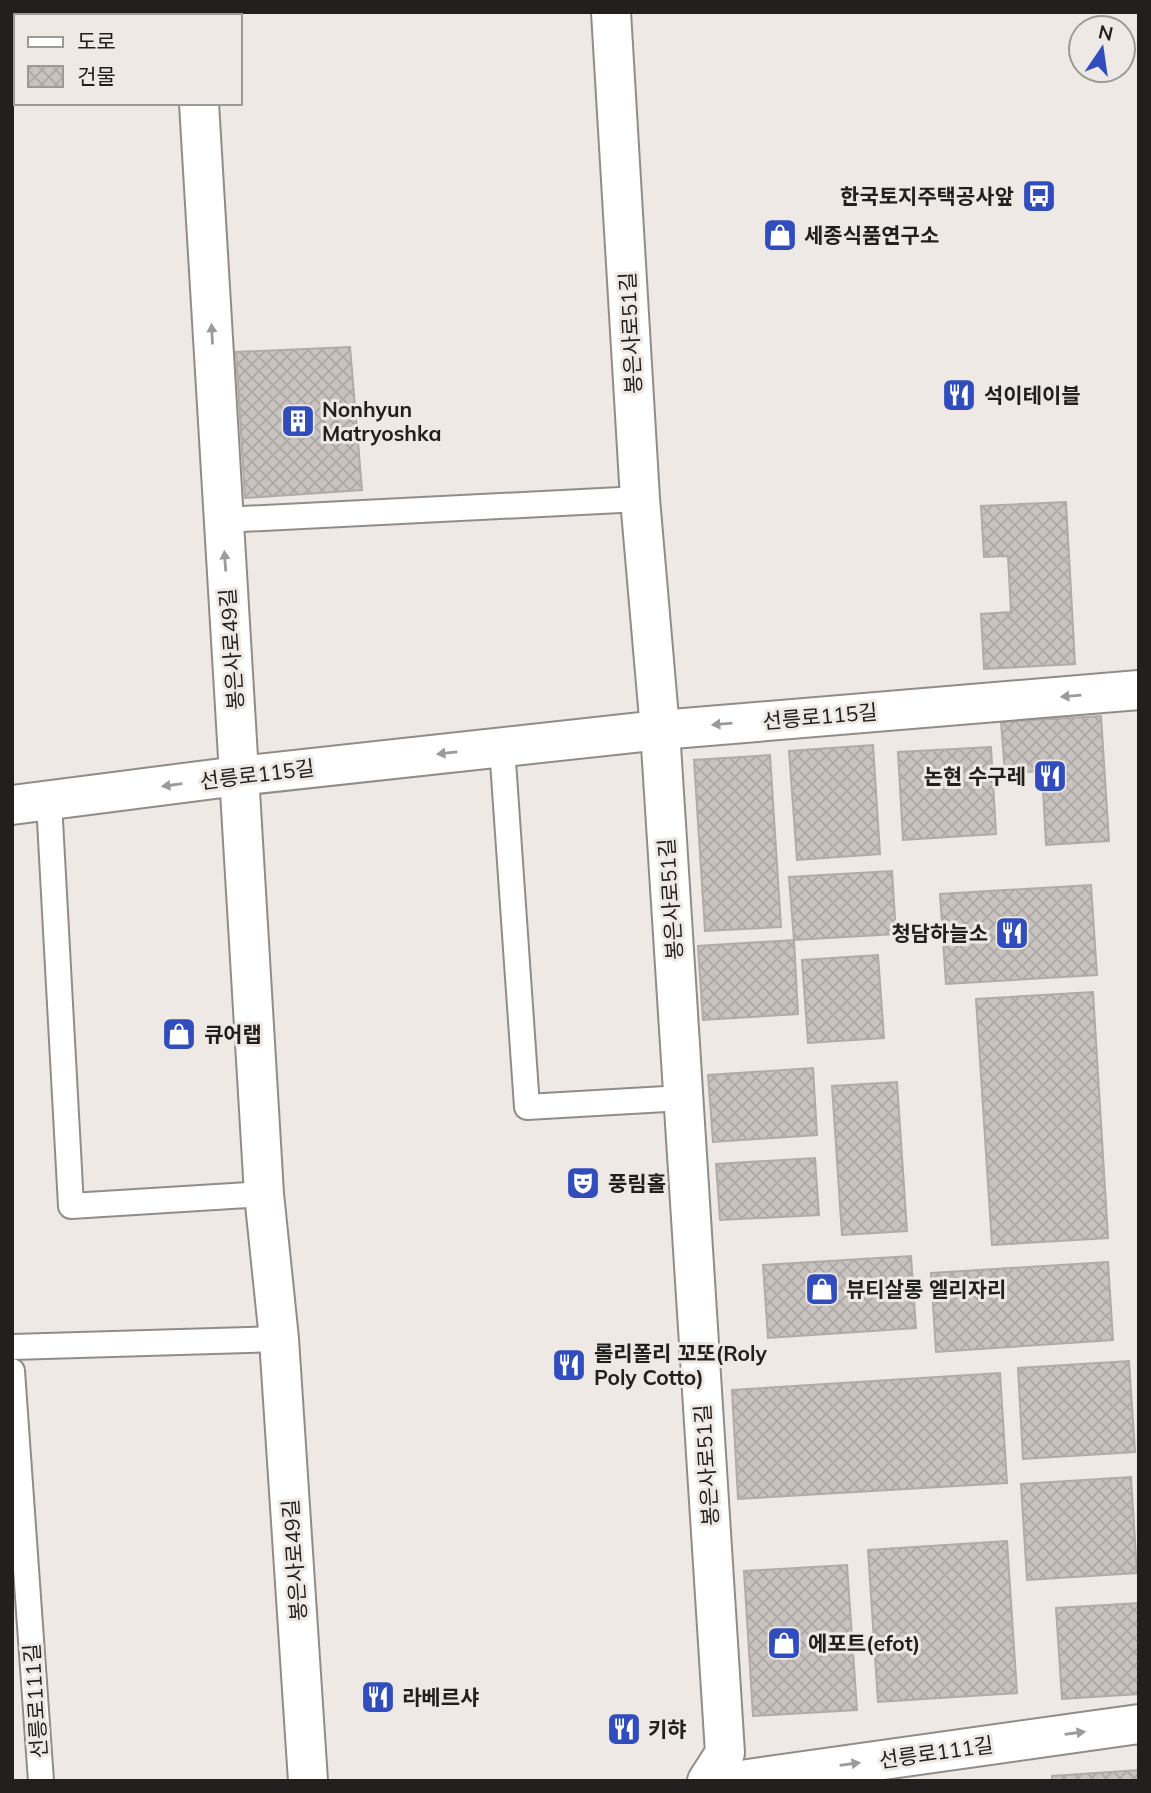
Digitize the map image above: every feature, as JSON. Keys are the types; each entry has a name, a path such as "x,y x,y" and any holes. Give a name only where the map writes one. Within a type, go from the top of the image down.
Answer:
{"street":[{"name":"봉은사로51길","path":"611,12 640,499 660,730 724,1753 707,1781"},
{"name":"봉은사로49길","path":"199,105 264,1194 279,1339 308,1781"},
{"name":"선릉로115길","path":"30,804 239,776 660,730 1139,690"},
{"name":"선릉로111길","path":"734,1781 1139,1724"}],"lane":[{"path":"223,520 640,499"},
{"path":"502,747 527,1107 683,1098"},
{"path":"30,804 71,1206 264,1194"},
{"path":"12,1348 279,1339"},
{"name":"선릉로111길","path":"12,1371 41,1781"}],"building":[{"name":"Nonhyun Matryoshka","path":"350,347 362,490 245,498 236,352"},
{"path":"1066,502 1075,664 984,669 981,614 1011,612 1008,556 984,557 981,506"},
{"path":"1101,716 1109,841 1046,845 1042,771 1005,773 1001,722"},
{"path":"873,745 880,854 797,860 789,751"},
{"path":"991,747 996,834 903,840 898,752"},
{"path":"770,755 781,927 705,931 694,760"},
{"path":"892,871 896,934 794,940 789,877"},
{"path":"1091,885 1097,975 946,984 940,894"},
{"path":"794,940 798,1014 703,1020 698,946"},
{"path":"878,955 884,1038 808,1043 802,960"},
{"path":"1093,992 1108,1238 992,1245 976,999"},
{"path":"813,1068 817,1135 713,1142 708,1075"},
{"path":"897,1082 907,1231 842,1235 832,1086"},
{"path":"815,1158 819,1215 720,1220 716,1164"},
{"path":"911,1256 916,1328 768,1338 763,1265"},
{"path":"1108,1262 1113,1340 936,1352 931,1273"},
{"path":"1129,1361 1135,1452 1023,1459 1018,1368"},
{"path":"1000,1373 1007,1483 738,1499 732,1390"},
{"path":"1131,1477 1137,1573 1027,1580 1021,1484"},
{"path":"1007,1541 1017,1693 878,1702 868,1550"},
{"path":"847,1565 857,1710 753,1716 744,1571"},
{"path":"1139,1603 1139,1694 1062,1699 1056,1608"},
{"path":"1139,1770 1139,1781 1052,1781 1052,1776"}],"place":[{"name":"한국토지주택공사앞","path":"1039,196"},
{"name":"세종식품연구소","path":"780,235"},
{"name":"석이테이블","path":"959,395"},
{"name":"Nonhyun Matryoshka","path":"298,421"},
{"name":"논현 수구레","path":"1050,776"},
{"name":"청담하늘소","path":"1012,933"},
{"name":"큐어랩","path":"179,1034"},
{"name":"풍림홀","path":"583,1183"},
{"name":"뷰티살롱 엘리자리","path":"822,1289"},
{"name":"롤리폴리 꼬또(Roly Poly Cotto)","path":"569,1365"},
{"name":"에포트(efot)","path":"784,1643"},
{"name":"라베르샤","path":"378,1697"},
{"name":"키햐","path":"624,1729"}]}
